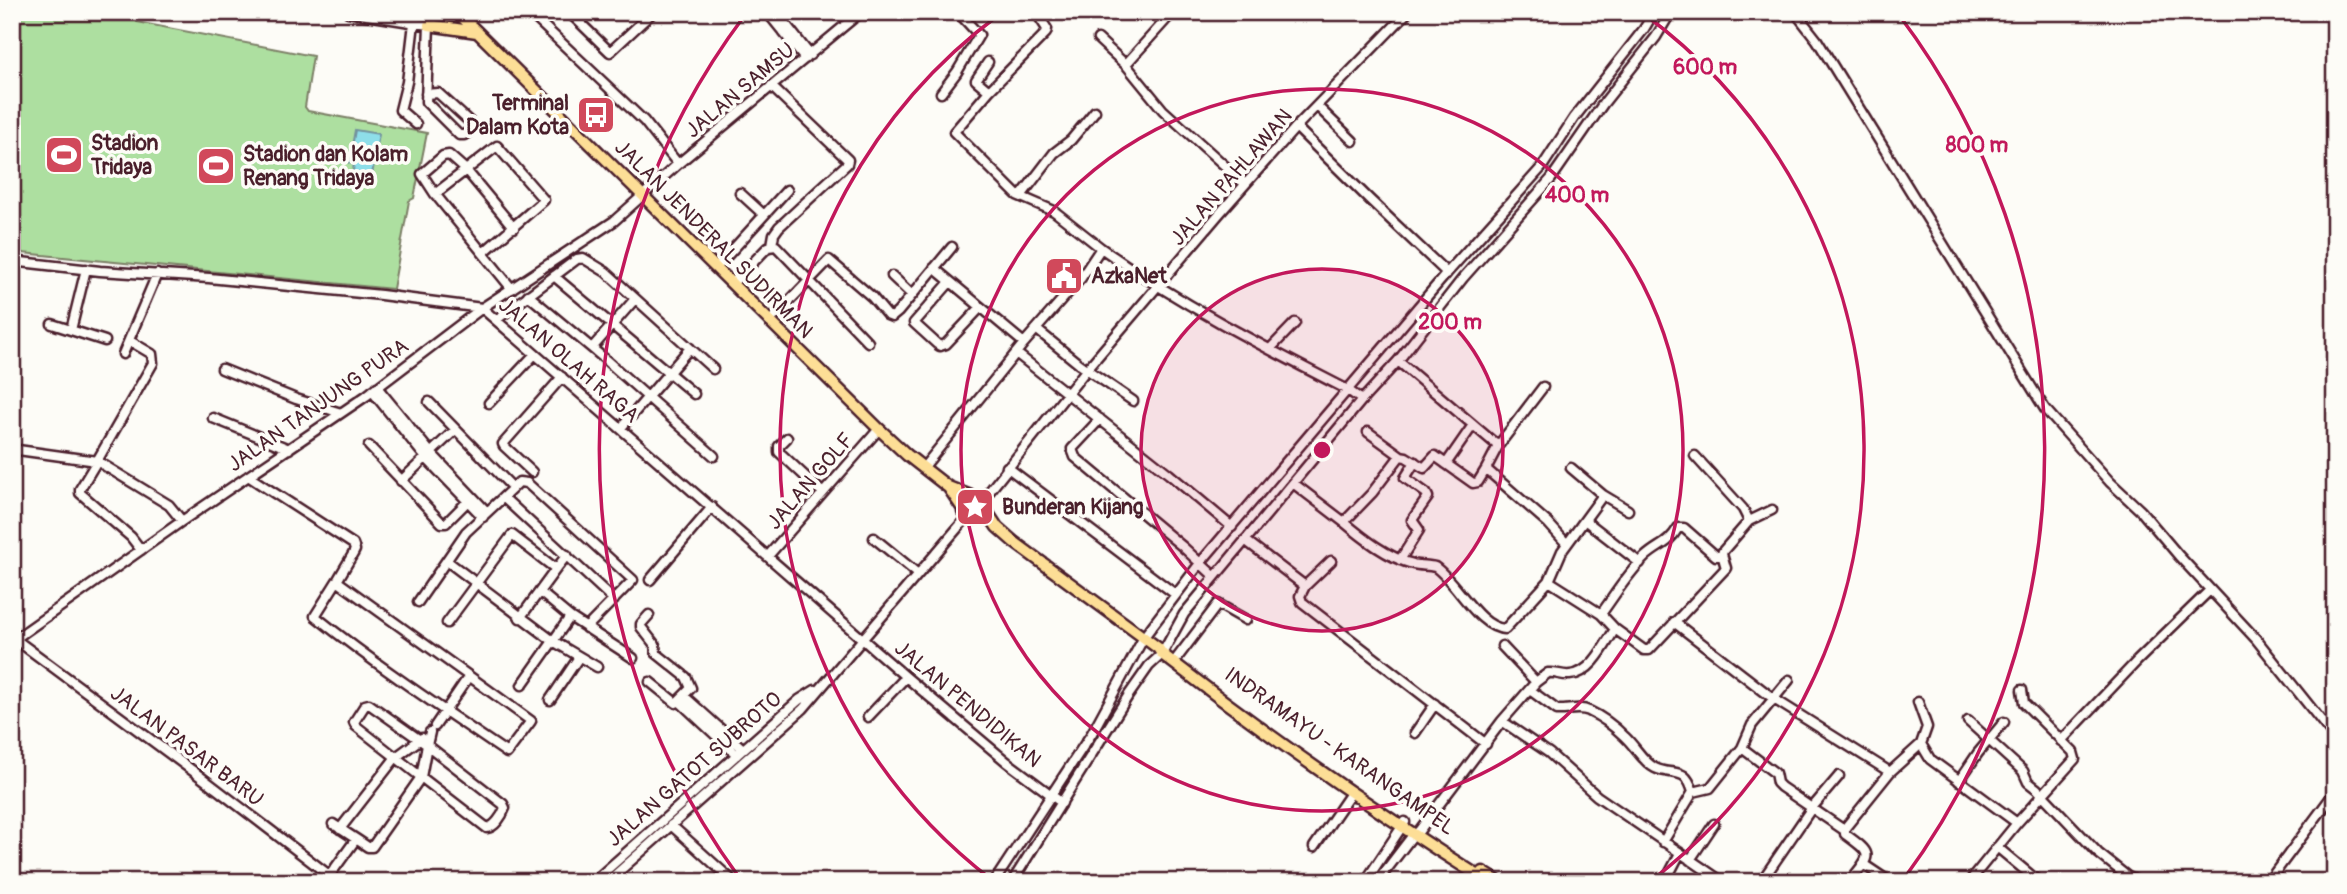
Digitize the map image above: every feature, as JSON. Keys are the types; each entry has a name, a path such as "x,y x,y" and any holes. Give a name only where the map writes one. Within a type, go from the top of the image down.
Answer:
{"main road":[{"path":"435,12 429,25 478,32"},
{"name":"JALAN JENDERAL SUDIRMAN","path":"457,12 878,429 948,487"},
{"path":"948,487 980,502 997,527"},
{"path":"948,487 967,516 997,527"},
{"path":"967,516 965,502 980,502"},
{"path":"967,516 980,517 980,502"},
{"name":"INDRAMAYU - KARANGAMPEL","path":"997,527 1245,717 1351,793 1499,882"},
{"name":"INDRAMAYU - KARANGAMPEL","path":"1161,650 1177,658 1409,830"},
{"path":"1409,830 1488,882"}],"street":[{"path":"348,12 429,25 426,94 426,102 459,135 470,131 471,123 438,93 426,94"},
{"path":"569,12 610,52 653,12"},
{"path":"767,12 777,17 807,57"},
{"name":"JALAN SAMSU","path":"643,197 678,164 861,12"},
{"path":"941,93 979,35 958,12"},
{"path":"1036,12 1047,29 1046,33 989,91 954,132 1021,196 1054,211 1157,287 1249,340 1349,390 1360,399"},
{"path":"1126,66 1172,12"},
{"name":"JALAN PAHLAWAN","path":"980,502 1087,369 1245,184 1296,127 1408,12"},
{"path":"1012,882 1144,638 1175,594 1447,272 1542,167 1574,118 1644,29 1654,12"},
{"path":"994,882 1056,799 1213,575 1276,506 1360,399 1398,361 1463,278 1551,179 1603,104 1656,37 1671,12"},
{"path":"1795,12 1817,40 2045,409 2256,639 2335,738"},
{"path":"530,13 645,121 678,164"},
{"path":"414,23 407,82 400,110 416,124"},
{"path":"1098,39 1126,66 1163,110 1245,184"},
{"path":"988,62 976,79 989,91"},
{"path":"732,284 772,245 779,227 847,164 848,160 772,86"},
{"path":"1317,106 1353,141"},
{"path":"1021,196 1054,153 1071,141 1095,111"},
{"path":"1296,127 1447,272"},
{"path":"435,194 497,146 544,201 483,253"},
{"path":"512,289 422,174 443,156 449,155 466,170 514,228"},
{"path":"716,268 788,190"},
{"path":"740,193 764,215"},
{"name":"JALAN TANJUNG PURA","path":"13,640 181,521 341,413 482,308 584,242 643,197"},
{"path":"772,245 810,279 869,342"},
{"path":"769,322 827,261 831,261 872,297 889,317 898,312 952,247"},
{"path":"923,468 1024,343 1081,278 1101,248"},
{"path":"496,320 577,259 583,258 606,272 713,369"},
{"name":"JALAN OLAH RAGA","path":"12,261 382,295 482,308 863,638"},
{"path":"71,330 86,268"},
{"path":"934,268 1024,343"},
{"path":"123,354 157,274"},
{"path":"554,276 694,394"},
{"path":"892,276 912,295"},
{"path":"950,282 914,323 937,344 946,344 980,308"},
{"path":"528,295 714,456"},
{"path":"592,348 635,299"},
{"path":"1270,349 1295,323"},
{"path":"52,324 105,341"},
{"path":"1036,329 1133,401"},
{"path":"130,341 152,354 153,363 80,493 123,529 141,550"},
{"path":"621,428 690,348"},
{"path":"1016,353 1232,527"},
{"path":"489,403 535,354"},
{"path":"1398,361 1498,446"},
{"path":"222,369 296,399 341,413"},
{"path":"532,472 503,444 562,377"},
{"path":"1368,432 1401,456 1425,468 1435,456 1473,483 1478,482 1498,446 1543,387"},
{"path":"375,389 468,501 485,515"},
{"path":"429,402 513,488"},
{"path":"213,418 289,449"},
{"path":"1100,419 1073,447 1074,457 1213,575"},
{"path":"1446,464 1473,425"},
{"name":"JALAN GOLF","path":"768,556 878,429"},
{"path":"401,481 455,430"},
{"path":"787,438 779,446 779,452 823,493"},
{"path":"369,446 442,523 446,523 468,501"},
{"path":"18,450 97,461 169,505 181,521"},
{"path":"428,455 485,515"},
{"path":"1344,522 1401,456"},
{"path":"1695,456 1743,509 1749,521"},
{"path":"1400,560 1419,530 1412,520 1427,497 1426,493 1405,478 1415,462"},
{"path":"1007,467 1175,594"},
{"path":"1571,468 1603,495 1628,510"},
{"path":"1486,469 1548,523 1567,544"},
{"path":"248,476 353,544 353,554 315,616 355,648 507,753 531,721 337,581"},
{"path":"418,602 466,532 519,482 527,483 633,580 586,628"},
{"path":"1293,483 1373,544 1400,560 1435,567 1469,605 1486,620 1502,629 1510,626 1549,581 1558,558 1603,495"},
{"path":"504,498 614,600"},
{"path":"650,580 712,507"},
{"path":"1549,581 1601,614 1615,629 1648,651 1726,568 1723,551 1749,521 1772,510"},
{"name":"JALAN GATOT SUBROTO","path":"607,882 803,709 967,516"},
{"path":"1586,521 1640,563"},
{"path":"1601,614 1647,554 1667,543 1680,527 1716,556 1722,556"},
{"path":"447,623 512,535 556,569"},
{"path":"874,538 918,574"},
{"path":"1245,540 1306,586"},
{"path":"520,618 567,555"},
{"path":"496,557 504,565"},
{"path":"447,561 520,618 597,667"},
{"path":"1331,561 1306,586 1300,596 1302,602 1486,744"},
{"path":"2061,741 2210,590"},
{"path":"540,592 570,617 633,658"},
{"path":"1177,658 1218,604 1246,620"},
{"path":"649,615 641,627 655,645 656,653 689,681 691,688 681,699 674,702 650,682"},
{"path":"522,685 570,617"},
{"path":"1674,622 1774,699 1890,772"},
{"path":"1365,882 1533,686 1548,673 1569,675 1582,672 1601,651 1615,629"},
{"name":"JALAN PENDIDIKAN","path":"863,638 999,756 1056,799"},
{"name":"JALAN PASAR BARU","path":"13,640 197,774 328,879 338,882"},
{"path":"1502,646 1533,686 1557,710 1581,708 1590,711 1613,726 1656,769 1675,771 1685,776 1693,792"},
{"path":"550,700 579,657"},
{"path":"435,726 469,676"},
{"path":"869,717 906,677"},
{"path":"1663,842 1693,792 1710,788 1742,748 1752,725 1789,680"},
{"name":"JALAN GATOT SUBROTO","path":"593,882 799,700 821,687"},
{"path":"1969,882 2017,823 2075,760 2075,755 2024,702 2022,690"},
{"path":"681,699 740,752"},
{"path":"1844,830 1890,772 1921,744 1927,727 1918,702"},
{"path":"419,739 369,704 365,705 354,724 487,828 493,826 504,811 503,804 427,745"},
{"path":"1415,733 1435,704"},
{"path":"1503,721 1549,753 1588,789 1719,881"},
{"path":"1968,722 2023,771 2029,784 2098,853 2128,877 2139,882"},
{"path":"1959,780 2004,723"},
{"path":"430,732 421,777 372,847 368,848 337,826 396,757 419,739 430,732"},
{"path":"1921,744 1930,759 2017,823"},
{"path":"1742,748 1775,773 1779,785 1844,830 1844,834 1866,850 1867,857 1849,882"},
{"path":"1761,882 1811,809 1839,776"},
{"path":"2268,882 2335,792"},
{"path":"1314,847 1351,793"},
{"path":"1690,860 1714,824"},
{"path":"671,825 734,882"},
{"path":"1377,882 1409,830"},
{"path":"328,879 356,839"},
{"path":"1997,847 2039,882"},
{"path":"1665,882 1680,853"},
{"path":"1863,864 1890,882"}],"green space":[{"name":"Stadion dan Kolam Renang Tridaya","path":"12,12 137,12 137,22 313,56 305,107 308,111 427,133 414,198 409,201 393,289 12,252"}],"water":[{"path":"355,130 379,134 371,181 352,177 354,164 349,163"}],"place":[{"name":"Terminal Dalam Kota","path":"596,115"},
{"name":"Stadion Tridaya","path":"64,155"},
{"name":"Stadion dan Kolam Renang Tridaya","path":"216,166"},
{"name":"AzkaNet","path":"1064,276"},
{"name":"Bunderan Kijang","path":"975,507"}]}
